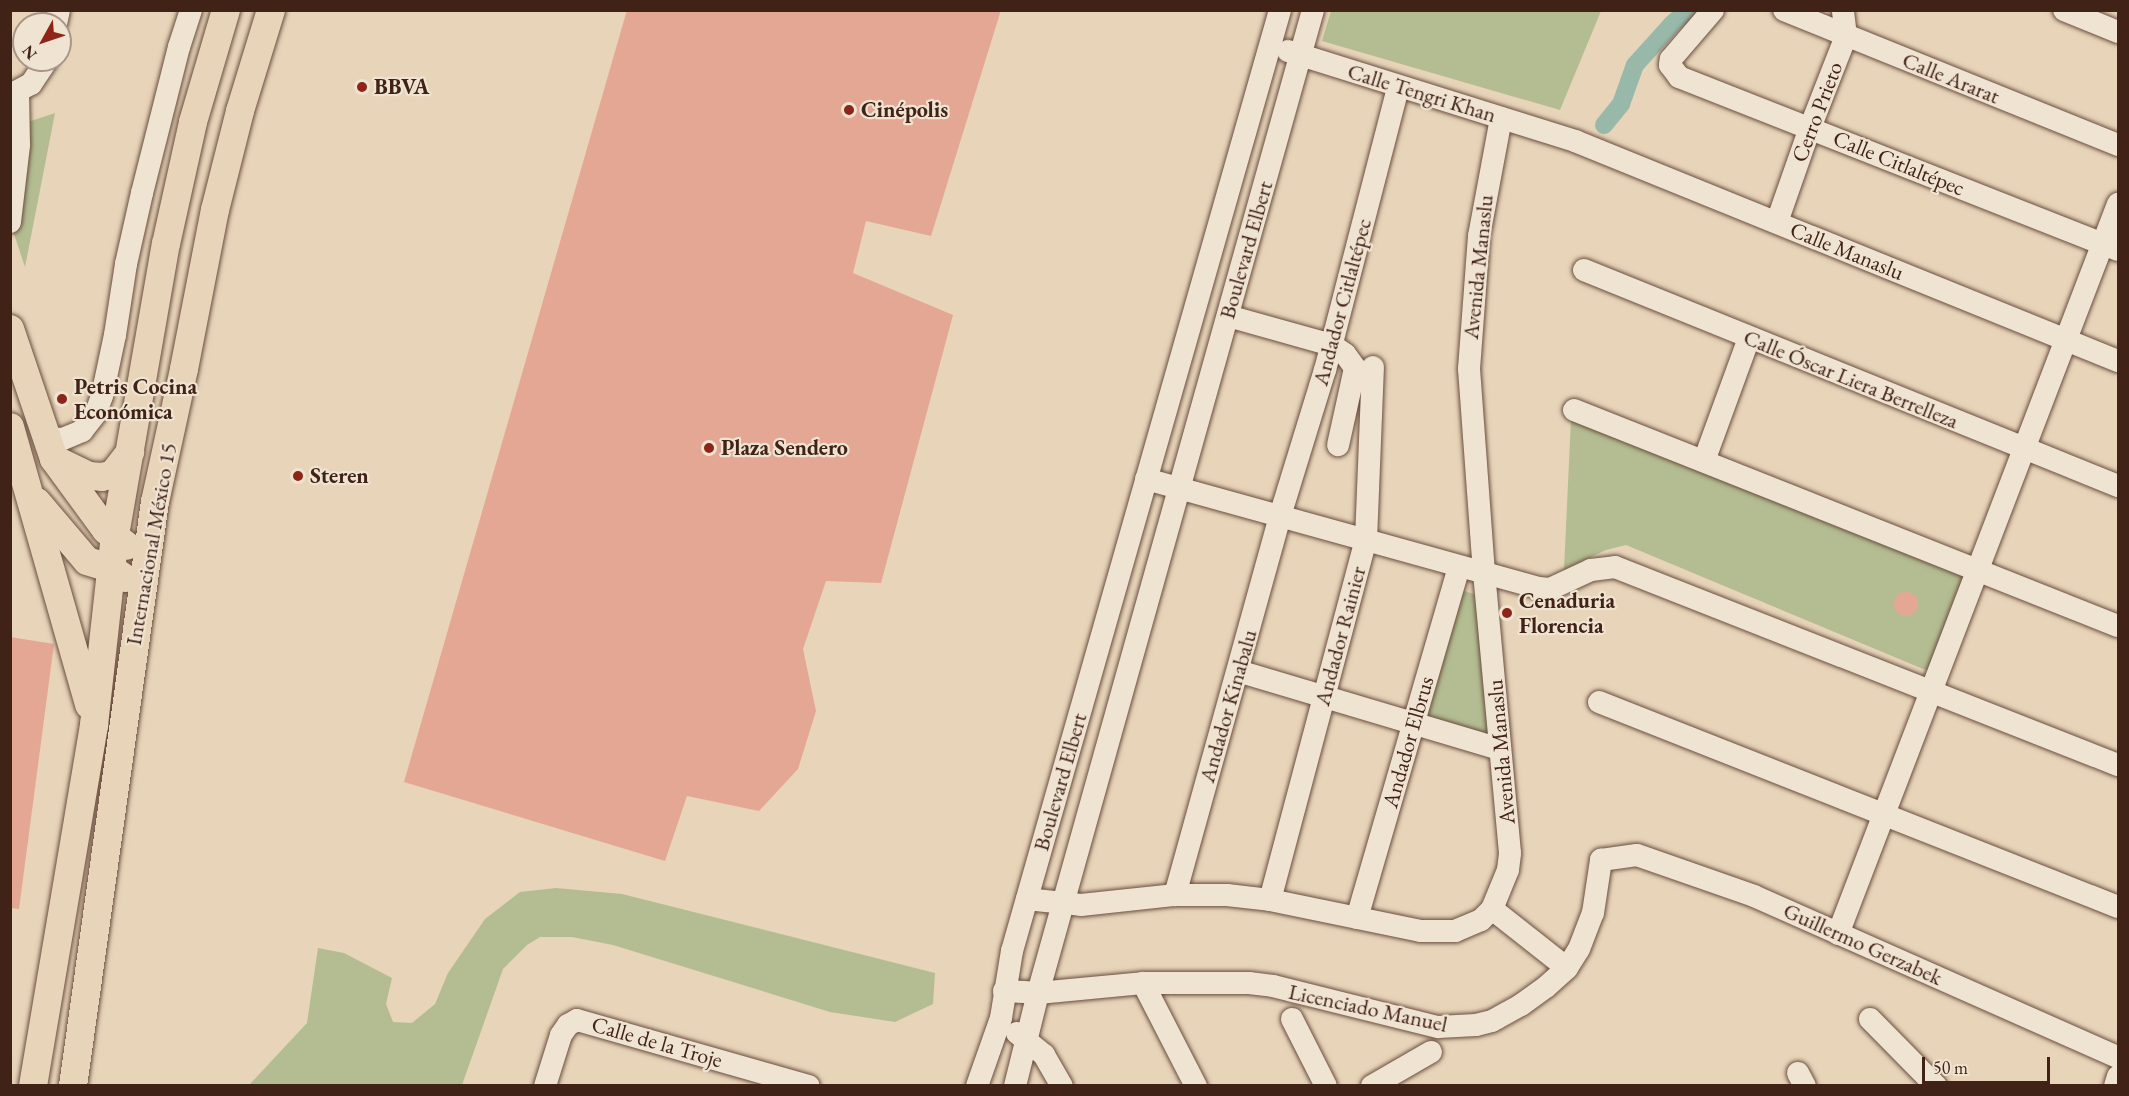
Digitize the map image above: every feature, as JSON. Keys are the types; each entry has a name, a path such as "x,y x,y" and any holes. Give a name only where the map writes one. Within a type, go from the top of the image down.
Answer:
{"main road":[{"name":"Internacional México 15","path":"33,1086 94,726 114,535 178,187 226,10"},
{"name":"Internacional México 15","path":"73,1086 155,502 215,210 240,111 271,10"},
{"path":"12,335 50,448 106,530 114,535 144,576"},
{"path":"10,427 94,726"},
{"path":"50,448 89,476 102,477 112,474 130,452"},
{"path":"29,491 87,561 144,576"}],"street":[{"path":"50,448 63,439 82,431 96,413 102,396 126,264 142,193 179,46 191,10"},
{"name":"Boulevard Elbert","path":"977,1086 1001,1018 1004,991 1026,899 1281,10"},
{"name":"Boulevard Elbert","path":"1015,1086 1038,993 1313,10"},
{"name":"Calle Citlaltépec","path":"1713,10 1671,59 1670,65 1679,77 2111,247"},
{"name":"Calle Ararat","path":"1784,10 2118,145"},
{"path":"1843,10 1846,36"},
{"path":"2064,10 2118,32"},
{"name":"Cerro Prieto","path":"1777,222 1846,36"},
{"name":"Calle Tengri Khan","path":"1270,46 1575,141"},
{"path":"10,222 19,145 14,93 31,84 39,72"},
{"name":"Andador Citlaltépec","path":"1280,516 1332,345 1398,87"},
{"name":"Avenida Manaslu","path":"1492,909 1508,870 1510,853 1484,573 1469,369 1479,236 1501,118"},
{"name":"Calle Manaslu","path":"1575,141 2118,361"},
{"path":"1838,934 2066,340 2111,247 2118,204"},
{"name":"Calle Óscar Liera Berrelleza","path":"1584,270 2118,486"},
{"path":"1228,316 1340,348 1354,368 1338,445"},
{"path":"1704,462 1749,338"},
{"name":"Andador Rainier","path":"1270,900 1366,540 1373,367"},
{"path":"1574,410 2118,627"},
{"path":"1146,479 1538,588 1550,589 1591,570 1615,567 2118,765"},
{"name":"Andador Kinabalu","path":"1175,895 1280,516"},
{"name":"Andador Elbrus","path":"1356,918 1458,566"},
{"path":"1238,671 1500,749"},
{"path":"1599,702 2118,907"},
{"name":"Guillermo Gerzabek","path":"1601,860 1640,856 1754,896 2118,1057"},
{"name":"Licenciado Manuel","path":"1004,991 1038,993 1143,983 1200,982 1273,986 1438,1027 1459,1028 1492,1021 1546,987 1567,968 1579,949 1593,913 1601,860"},
{"path":"1026,899 1081,905 1175,895 1227,895 1270,900 1421,931 1455,931 1481,920 1492,909 1567,968"},
{"path":"1143,983 1196,1086"},
{"path":"1001,1018 1044,1055 1062,1086"},
{"path":"1292,1019 1326,1086"},
{"path":"1870,1019 1936,1086"},
{"name":"Calle de la Troje","path":"545,1086 561,1035 568,1025 577,1020 587,1020 809,1086"},
{"path":"1372,1086 1431,1052"}],"green space":[{"path":"1331,10 1601,11 1560,110 1322,41"},
{"path":"55,113 25,267 11,225 10,128"},
{"path":"1571,419 1965,576 1928,671 1626,545 1606,550 1564,570"},
{"path":"1461,590 1480,596 1491,747 1422,726"},
{"path":"556,888 622,894 935,973 933,1004 895,1022 830,1012 613,945 572,937 540,937 527,945 503,969 462,1085 249,1085 307,1023 318,948 344,953 392,978 386,1004 393,1022 412,1023 435,1004 448,973 485,919 520,892"}],"building":[{"name":"Plaza Sendero","path":"627,10 1001,10 931,236 866,221 853,273 953,315 881,583 826,581 803,649 816,711 798,769 759,811 687,796 665,861 404,782"},
{"path":"1906,592 1911,593 1917,599 1917,609 1911,615 1906,616 1901,615 1895,609 1894,604 1895,599 1901,593"},
{"path":"10,637 54,644 19,909 10,908"}],"waterway":[{"path":"1604,125 1621,104 1635,65 1672,24 1688,10"}],"place":[{"name":"BBVA","path":"362,87"},
{"name":"Cinépolis","path":"849,110"},
{"name":"Petris Cocina Económica","path":"62,399"},
{"name":"Plaza Sendero","path":"709,448"},
{"name":"Steren","path":"298,476"},
{"name":"Cenaduria Florencia","path":"1507,613"}]}
